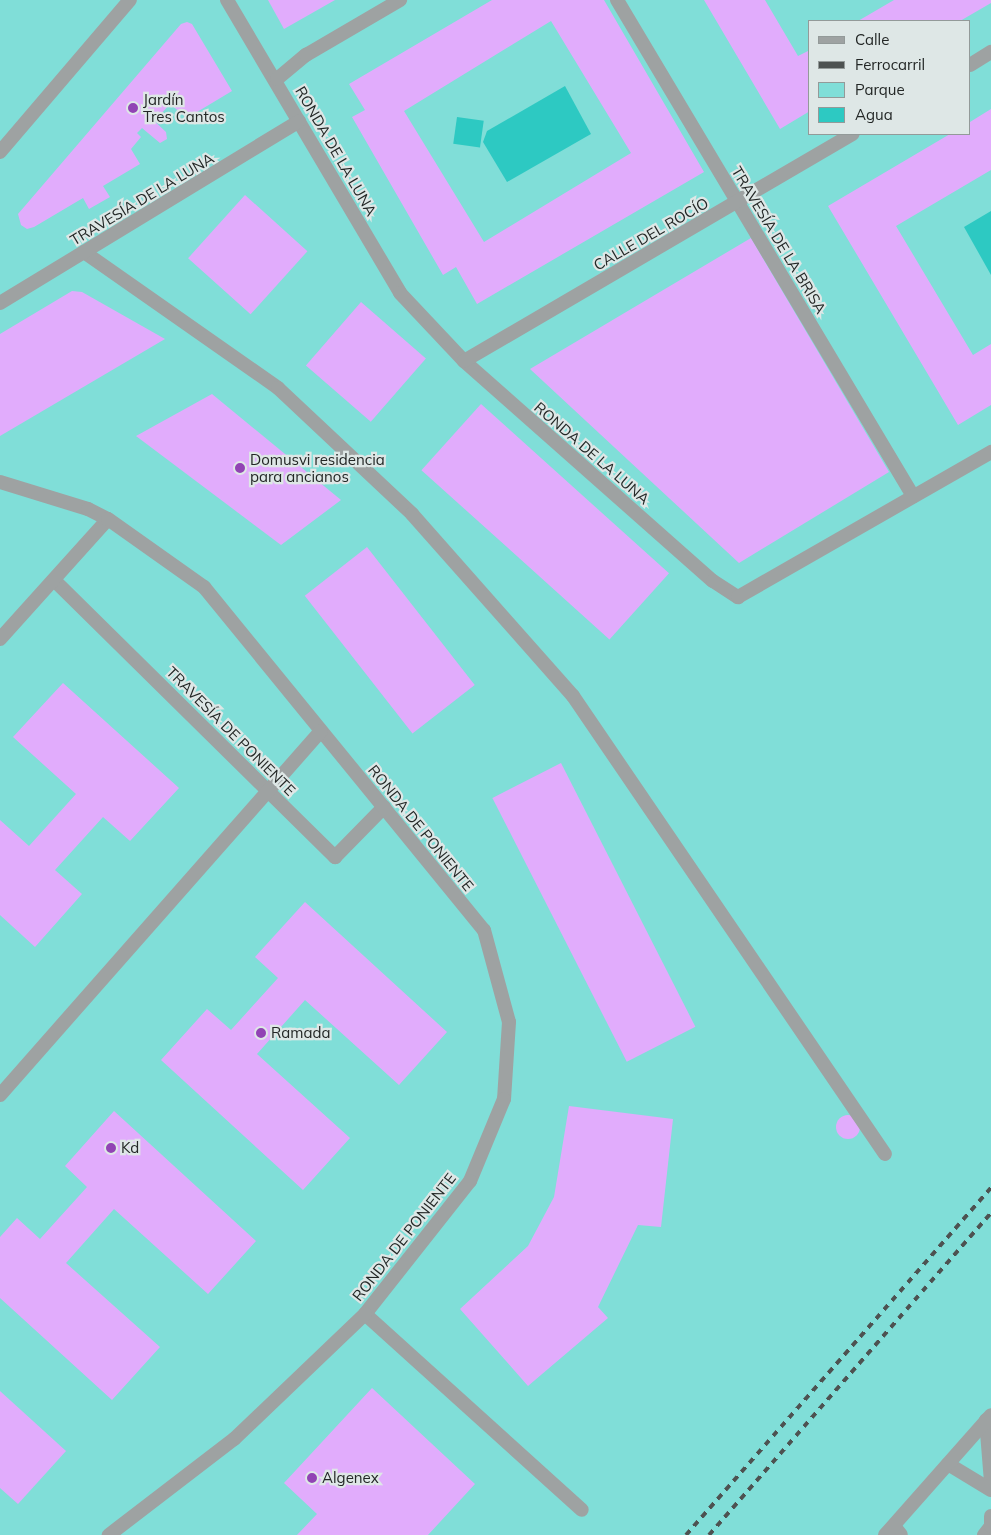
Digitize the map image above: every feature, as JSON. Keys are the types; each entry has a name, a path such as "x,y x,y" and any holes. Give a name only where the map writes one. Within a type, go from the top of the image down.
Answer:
{"street":[{"path":"0,152 130,0"},
{"name":"RONDA DE LA LUNA","path":"227,0 277,79 298,121 400,293 464,361 713,581 738,597 991,452"},
{"path":"277,79 306,56 400,0"},
{"name":"TRAVESÍA DE LA BRISA","path":"617,0 913,496"},
{"path":"971,64 991,52"},
{"name":"TRAVESÍA DE LA LUNA","path":"0,303 298,121"},
{"name":"CALLE DEL ROCÍO","path":"464,361 851,135"},
{"path":"84,252 278,388 425,529 573,696 885,1154"},
{"name":"RONDA DE PONIENTE","path":"0,482 88,509 108,519 204,587 484,930 509,1022 504,1099 470,1181 365,1314 234,1440 109,1535"},
{"path":"0,639 108,519"},
{"name":"TRAVESÍA DE PONIENTE","path":"54,580 335,857 384,808"},
{"path":"0,1095 321,731"},
{"path":"365,1314 582,1510"},
{"path":"893,1532 948,1464 989,1418"},
{"path":"989,1418 991,1482"},
{"path":"948,1464 991,1490"},
{"path":"984,1535 991,1526 991,1516"}],"green space":[{"path":"0,0 991,0 991,1535 0,1535"}],"water":[{"path":"565,86 591,134 507,182 483,142 487,131"},
{"path":"457,117 484,121 480,147 453,144"},
{"path":"991,211 991,275 964,227"}],"building":[{"path":"268,0 335,0 284,29"},
{"path":"492,0 604,0 704,172 477,304 456,267 443,275 352,117 365,110 349,84","holes":["551,21 631,153 484,242 404,111"]},
{"path":"704,0 765,0 798,56 808,51 808,112 780,129"},
{"path":"894,0 991,0 991,3 962,20 860,20"},
{"path":"187,22 192,24 232,91 187,118 170,104 159,116 155,113 151,118 166,132 167,139 160,143 142,128 137,133 141,137 131,149 140,164 103,186 110,197 89,209 83,198 34,227 27,229 21,225 18,214 181,24"},
{"path":"991,109 991,170 896,226 973,355 991,344 991,405 958,425 828,206 948,135 971,135 971,121"},
{"path":"245,195 307,251 251,314 188,258"},
{"path":"751,238 889,472 739,563 530,369"},
{"path":"72,291 82,292 165,339 0,436 0,334"},
{"path":"361,302 426,358 371,422 306,365"},
{"name":"Domusvi residencia para ancianos","path":"212,394 341,500 281,545 136,436"},
{"path":"481,404 669,573 609,639 421,470"},
{"path":"367,547 475,685 412,734 305,596"},
{"path":"63,683 179,788 130,841 103,817 55,870 82,894 35,947 0,915 0,820 29,846 76,794 13,737"},
{"path":"561,763 695,1027 627,1062 492,798"},
{"path":"305,902 447,1032 399,1085 305,1000 257,1054 350,1138 303,1190 161,1060 207,1009 231,1030 278,978 255,957"},
{"path":"569,1106 673,1119 661,1227 638,1225 598,1307 608,1318 528,1386 460,1309 528,1246 554,1197"},
{"path":"114,1111 256,1241 208,1294 114,1209 66,1263 160,1347 112,1400 0,1298 0,1237 17,1218 40,1239 87,1187 65,1166"},
{"path":"848,1115 853,1116 859,1122 859,1132 853,1138 848,1139 843,1138 837,1132 836,1127 837,1122 843,1116"},
{"path":"372,1388 475,1484 428,1535 297,1535 317,1514 284,1483"},
{"path":"0,1391 66,1451 18,1504 0,1488"}],"railway":[{"path":"686,1535 991,1188"},
{"path":"709,1535 991,1213"}],"place":[{"name":"Jardín Tres Cantos","path":"133,108"},
{"name":"Domusvi residencia para ancianos","path":"240,468"},
{"name":"Ramada","path":"261,1033"},
{"name":"Kd","path":"111,1148"},
{"name":"Algenex","path":"312,1478"}]}
